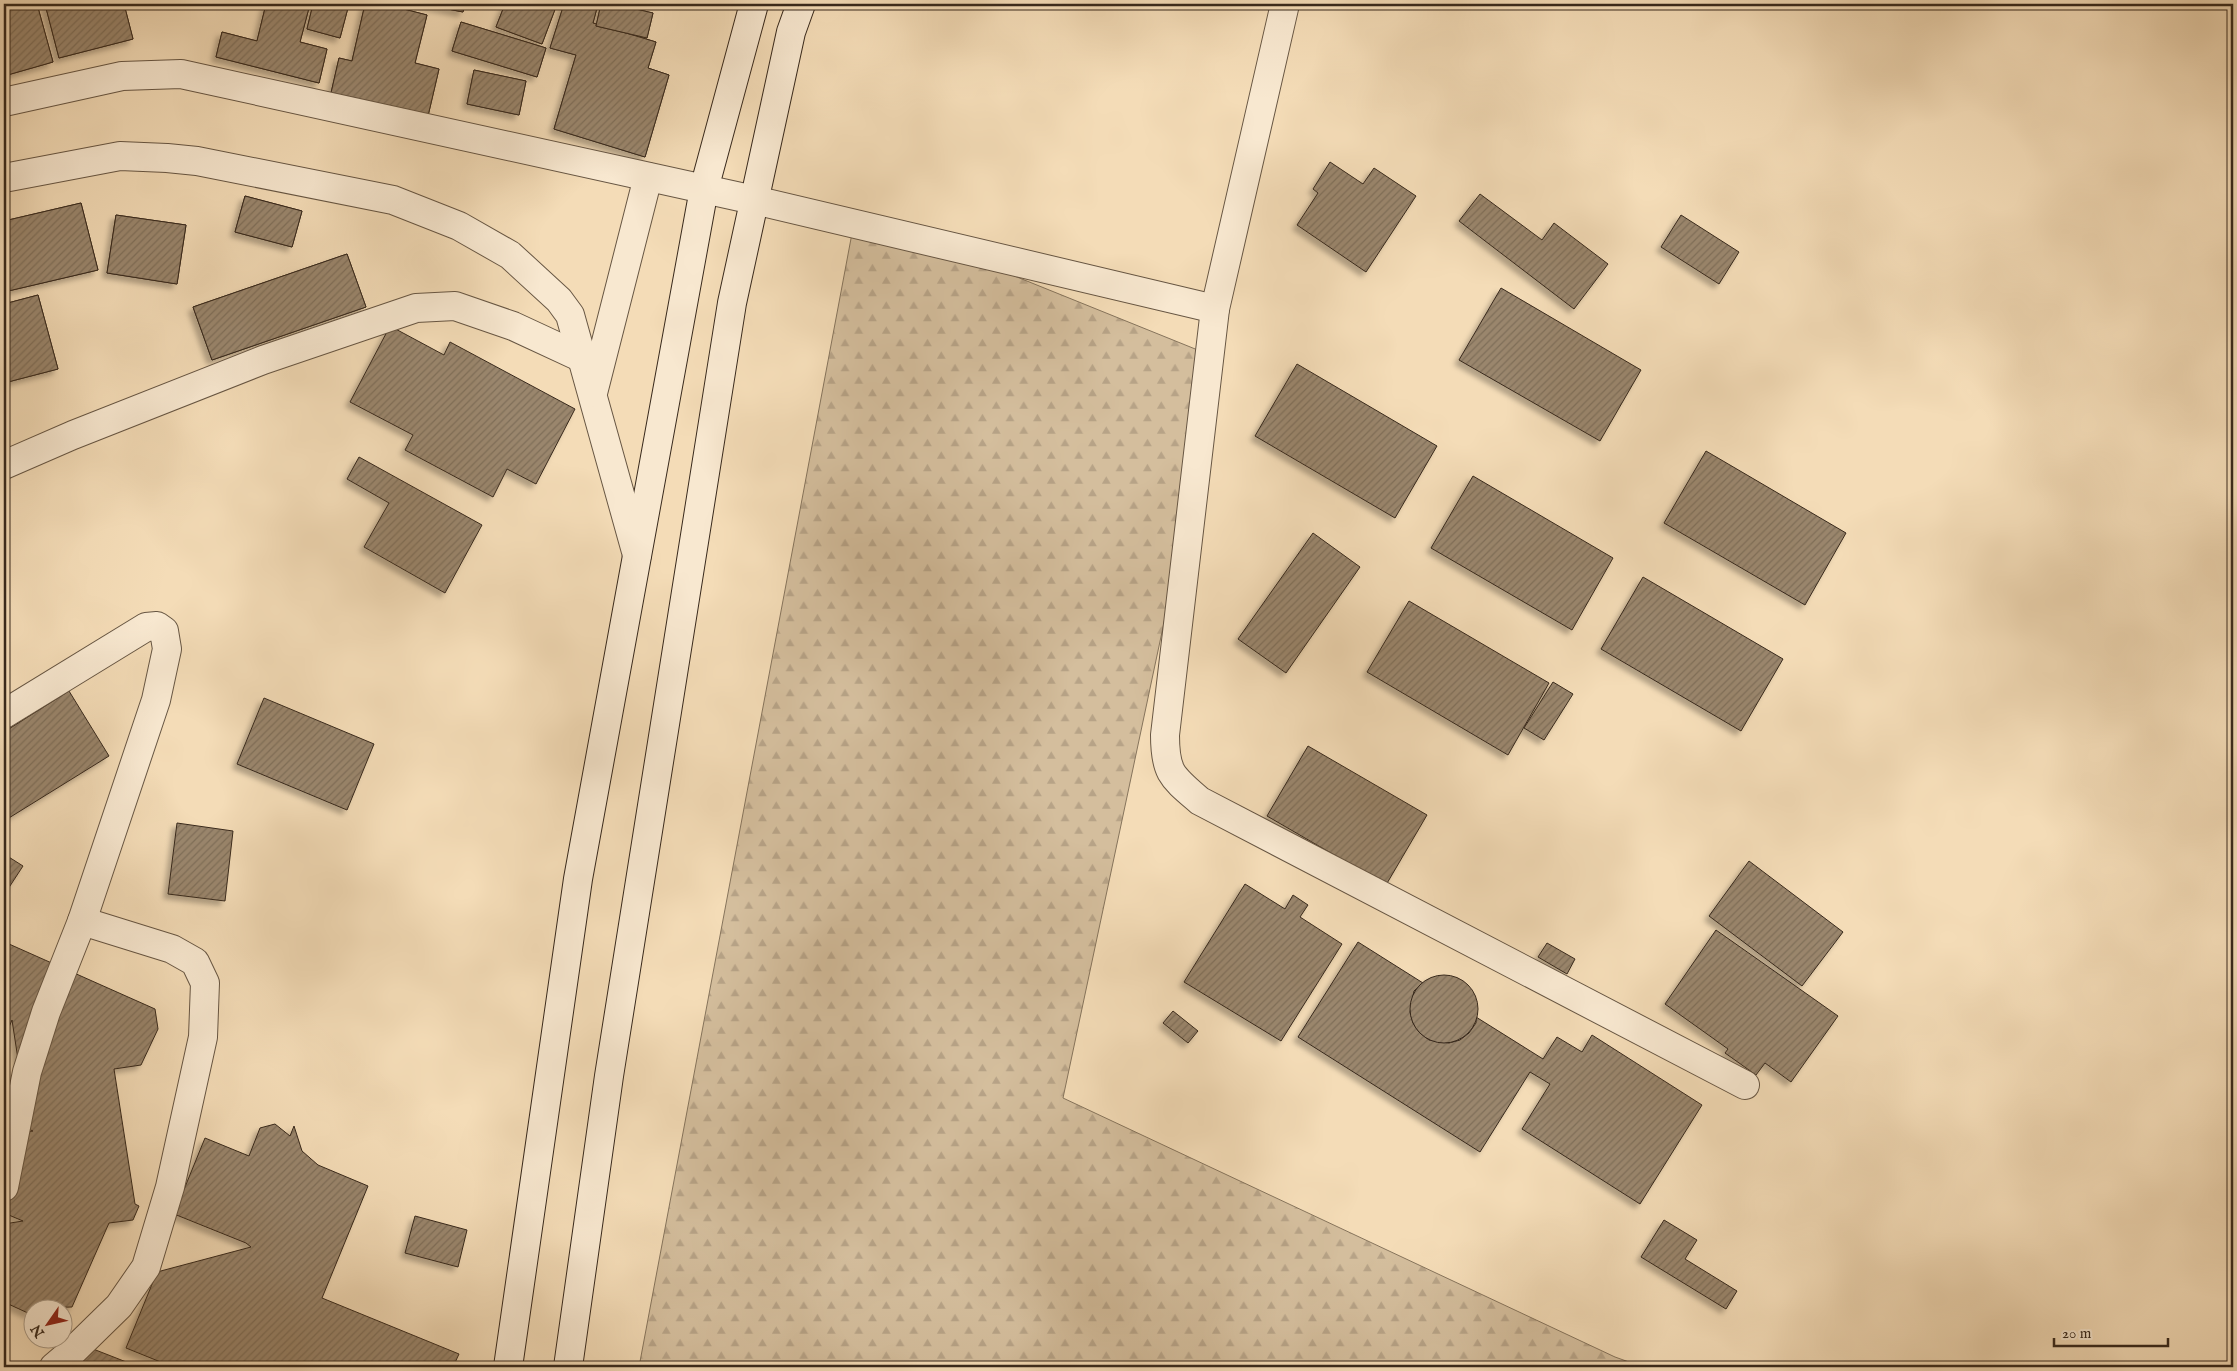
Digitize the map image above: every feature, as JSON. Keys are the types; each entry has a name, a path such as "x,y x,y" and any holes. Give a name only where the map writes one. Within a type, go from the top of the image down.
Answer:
{"street":[{"path":"508,1367 578,879 704,189 754,4"},
{"path":"568,1367 609,1076 729,323 754,200 792,32 801,4"},
{"path":"1285,4 1215,309 1165,736 1165,757 1170,772 1179,783 1200,800 1745,1085"},
{"path":"4,102 122,76 180,74 754,200 1215,309"},
{"path":"4,178 120,156 198,161 393,200 459,226 516,260 566,308 593,393 637,555"},
{"path":"593,393 648,177"},
{"path":"4,465 73,435 263,360 416,308 455,306 513,326 582,358"},
{"path":"4,714 146,627 157,626 164,631 167,649 156,700 82,921 46,1012 27,1072 4,1187"},
{"path":"54,1367 119,1306 146,1267 170,1187 203,1037 205,983 195,962 172,948 82,921"}],"green space":[{"path":"856,212 1220,359 1063,1098 1615,1357 1643,1367 639,1367"}],"building":[{"path":"4,4 37,4 53,62 4,76"},
{"path":"4,4 37,4 53,62 4,76"},
{"path":"45,4 124,4 133,39 59,58"},
{"path":"45,4 124,4 133,39 59,58"},
{"path":"266,4 310,4 300,42 327,49 319,83 216,57 222,32 257,41"},
{"path":"266,4 310,4 300,42 327,49 319,83 216,57 222,32 257,41"},
{"path":"313,4 349,4 340,38 307,29"},
{"path":"313,4 349,4 340,38 307,29"},
{"path":"365,4 384,4 427,15 415,63 439,69 428,116 331,93 339,58 352,61"},
{"path":"365,4 384,4 427,15 415,63 439,69 428,116 331,93 339,58 352,61"},
{"path":"422,4 465,4 463,12"},
{"path":"422,4 465,4 463,12"},
{"path":"505,4 557,4 542,44 496,27"},
{"path":"505,4 557,4 542,44 496,27"},
{"path":"564,4 598,4 593,23 656,42 648,68 669,75 645,157 554,129 576,55 550,48"},
{"path":"564,4 598,4 593,23 656,42 648,68 669,75 645,157 554,129 576,55 550,48"},
{"path":"601,4 614,4 653,13 647,38 596,26"},
{"path":"601,4 614,4 653,13 647,38 596,26"},
{"path":"461,22 546,48 537,77 452,51"},
{"path":"461,22 546,48 537,77 452,51"},
{"path":"474,70 526,81 519,115 467,104"},
{"path":"474,70 526,81 519,115 467,104"},
{"path":"1330,162 1363,184 1374,168 1416,196 1366,272 1297,225 1318,193 1313,189"},
{"path":"1480,194 1542,240 1554,223 1608,264 1574,309 1459,221"},
{"path":"245,196 302,211 292,247 235,232"},
{"path":"245,196 302,211 292,247 235,232"},
{"path":"81,203 98,270 4,292 4,221"},
{"path":"81,203 98,270 4,292 4,221"},
{"path":"116,215 186,225 177,284 107,273"},
{"path":"116,215 186,225 177,284 107,273"},
{"path":"1681,215 1739,252 1719,284 1661,247"},
{"path":"347,254 366,307 212,360 193,307"},
{"path":"347,254 366,307 212,360 193,307"},
{"path":"1501,288 1641,370 1600,441 1459,360"},
{"path":"38,295 58,369 4,383 4,304"},
{"path":"38,295 58,369 4,383 4,304"},
{"path":"390,326 444,355 450,342 575,409 536,484 507,469 493,497 405,450 413,435 350,402"},
{"path":"1297,364 1437,446 1395,518 1255,436"},
{"path":"1706,451 1846,533 1805,605 1664,523"},
{"path":"359,457 482,525 445,593 364,547 389,503 347,479"},
{"path":"1473,476 1613,558 1572,630 1431,548"},
{"path":"1313,533 1360,567 1286,673 1238,639"},
{"path":"1643,577 1783,659 1741,731 1601,649"},
{"path":"1409,601 1549,683 1508,755 1367,672"},
{"path":"1553,682 1573,694 1544,740 1524,728"},
{"path":"69,691 109,756 4,821 4,732"},
{"path":"264,698 374,744 347,810 237,764"},
{"path":"1308,746 1427,815 1386,885 1267,816"},
{"path":"177,823 233,831 225,901 168,894"},
{"path":"4,854 23,866 8,889 4,886"},
{"path":"1749,861 1843,932 1802,986 1709,916"},
{"path":"1245,884 1285,909 1293,895 1308,905 1300,917 1342,944 1281,1041 1184,982"},
{"path":"4,911 9,944 155,1009 158,1029 141,1065 114,1069 135,1204 139,1206 133,1220 109,1223 72,1307 72,1298 22,1298 22,1310 4,1302 4,1224 23,1221 4,1213 4,1136 33,1131 4,1119 4,1101 19,1066 12,1020 4,1039"},
{"path":"1716,930 1838,1016 1791,1082 1765,1063 1756,1075 1725,1053 1728,1049 1665,1004"},
{"path":"1358,942 1423,983 1414,991 1410,1012 1413,1023 1419,1032 1429,1040 1449,1043 1460,1040 1469,1033 1476,1023 1476,1017 1543,1059 1557,1037 1582,1052 1592,1035 1702,1105 1640,1204 1522,1129 1550,1084 1530,1072 1480,1152 1298,1037"},
{"path":"1547,943 1575,959 1567,974 1538,957"},
{"path":"1437,975 1451,975 1463,980 1473,990 1478,1002 1478,1016 1473,1028 1463,1038 1451,1043 1437,1043 1425,1038 1415,1028 1410,1016 1410,1002 1415,990 1425,980"},
{"path":"1173,1011 1198,1031 1188,1043 1163,1023"},
{"path":"275,1124 290,1136 294,1126 302,1151 318,1165 368,1186 322,1298 459,1354 453,1367 173,1367 126,1348 157,1272 251,1247 246,1243 174,1214 205,1138 249,1156 260,1128"},
{"path":"415,1216 467,1230 458,1267 405,1253"},
{"path":"1664,1220 1697,1240 1685,1259 1737,1291 1726,1309 1641,1257"},
{"path":"88,1347 134,1365 133,1367 80,1367"}]}
